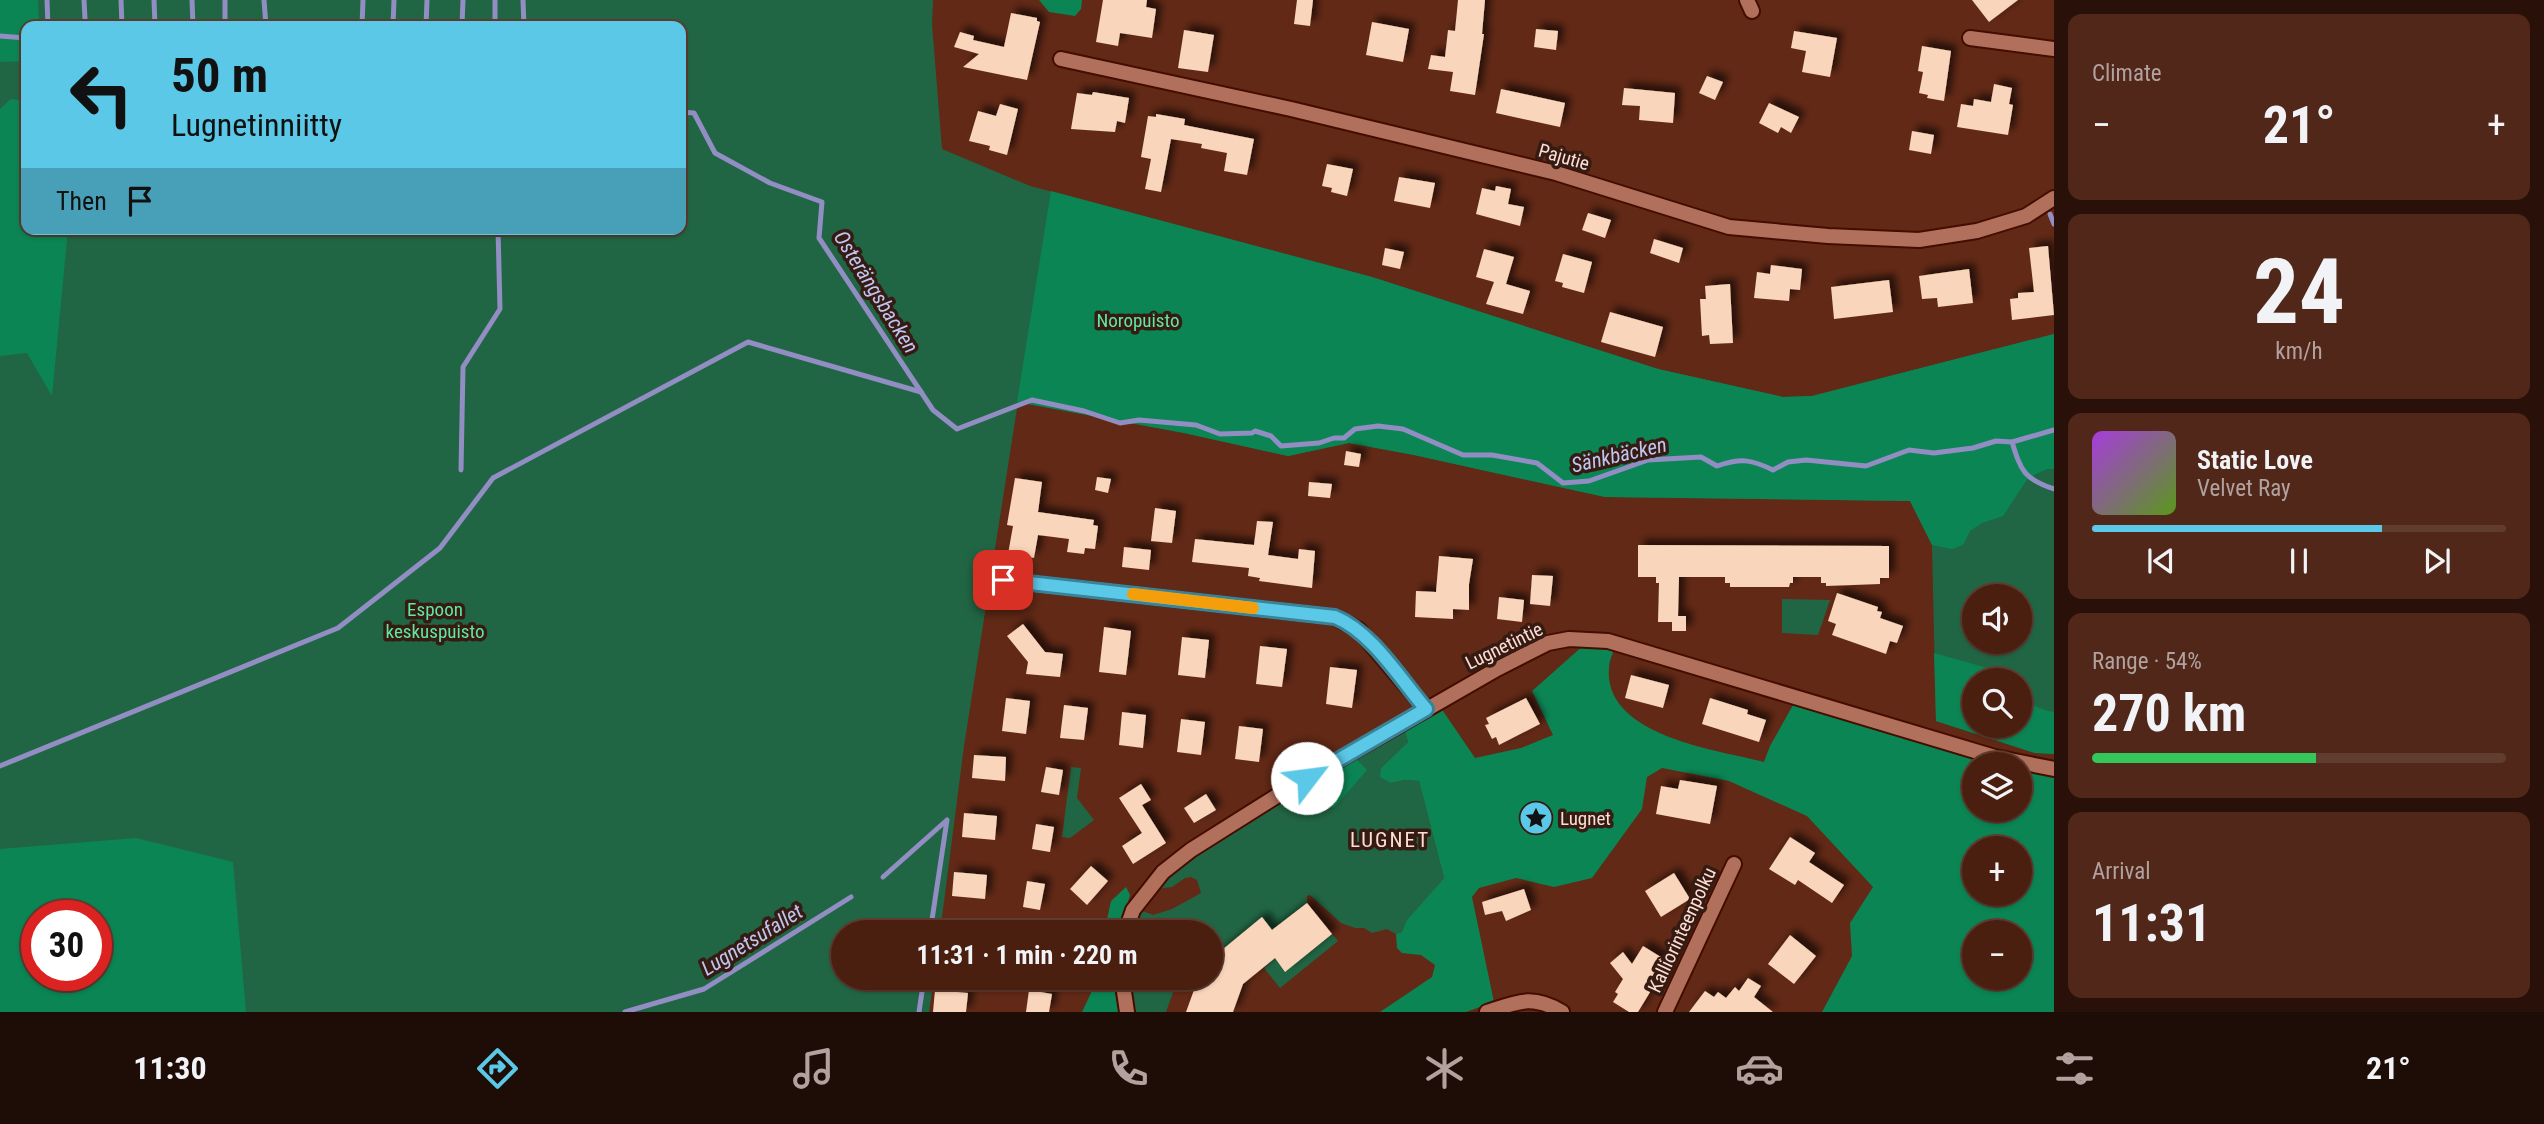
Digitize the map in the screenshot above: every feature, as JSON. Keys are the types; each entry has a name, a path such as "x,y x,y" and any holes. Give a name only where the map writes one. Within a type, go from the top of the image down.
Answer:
{"street":[{"path":"1970,38 2054,49"},
{"name":"Pajutie","path":"1061,60 1292,109 1556,173 1729,227 1828,236 1919,240 1977,231 2026,216 2054,198"},
{"path":"1003,580 1335,617 1359,630 1426,709"},
{"name":"Lugnetintie","path":"1130,920 1146,891 1163,872 1191,850 1283,792 1426,709 1548,643 1569,639 1608,641 1994,757 2054,769"},
{"name":"Kalliorinteenpolku","path":"1665,1012 1734,864"},
{"path":"1124,990 1127,1012"},
{"path":"1486,1012 1531,1000 1546,1002 1562,1012"}],"green space":[{"name":"Espoon keskuspuisto","path":"0,0 933,0 932,24 942,149 1030,186 1372,277 1658,369 1783,397 1812,396 2054,334 2054,754 2035,753 1989,738 2032,738 2032,668 1962,668 1962,729 1936,721 1932,545 1910,501 1605,497 1349,443 1288,456 1184,433 1018,402 964,746 942,920 831,920 831,990 932,990 929,1012 0,1012"},
{"path":"0,0 38,0 39,21 21,21 21,61 0,62"},
{"path":"1039,0 1082,0 1081,9 1075,16 1049,12"},
{"path":"11,99 21,100 21,235 67,235 52,396 27,353 0,356 0,109"},
{"name":"Noropuisto","path":"1051,191 1372,277 1658,369 1783,397 1812,396 2054,334 2054,469 2047,469 2028,478 2003,516 1982,523 1970,531 1963,545 1952,549 1932,545 1910,501 1605,497 1349,443 1288,456 1184,433 1017,402"},
{"path":"1782,599 1830,600 1818,635 1782,633"},
{"path":"1584,645 1615,647 1609,665 1612,691 1624,710 1643,724 1693,745 1764,762 1793,705 1962,754 1962,822 2032,822 2032,772 2054,775 2054,1012 1822,1012 1852,956 1850,923 1873,887 1807,816 1729,781 1662,768 1647,777 1642,809 1592,878 1554,887 1516,878 1479,888 1472,897 1494,1002 1466,1012 1380,1012 1432,977 1435,965 1421,955 1402,953 1397,948 1396,934 1402,932 1406,921 1444,878 1419,781 1391,783 1380,777 1381,768 1408,742 1404,728 1441,708 1475,758 1521,748 1553,735 1532,691"},
{"path":"1934,653 1987,668 1962,668 1962,729 1936,721"},
{"path":"2032,704 2054,712 2054,754 2032,752 1989,738 2032,738"},
{"path":"1404,728 1408,742 1381,768 1391,783 1419,781 1444,878 1406,921 1402,932 1396,934 1387,929 1372,933 1364,928 1341,923 1310,895 1307,896 1307,903 1272,930 1262,918 1223,949 1223,920 1137,920 1140,910 1153,915 1172,909 1201,893 1197,880 1191,877 1172,887 1155,889 1187,860 1301,790 1334,808 1355,758"},
{"path":"1355,758 1367,770 1334,808 1301,790"},
{"path":"1071,767 1081,768 1077,798 1094,820 1070,838 1062,837"},
{"path":"136,838 233,862 246,1012 0,1012 0,849"},
{"path":"1126,887 1130,895 1123,920 1107,920 1111,901"},
{"path":"1332,934 1338,941 1280,988 1264,968 1275,958 1285,971"},
{"path":"1092,990 1114,990 1119,1012 1082,1012"},
{"path":"1130,990 1174,990 1166,1012 1133,1012"}],"building":[{"path":"1103,0 1147,0 1146,7 1156,9 1152,38 1120,33 1118,46 1096,42"},
{"path":"1297,0 1313,0 1310,26 1294,24"},
{"path":"1458,0 1485,0 1484,34 1475,95 1450,91 1453,72 1428,69 1431,55 1445,57 1448,30 1455,31"},
{"path":"1972,0 2018,0 1989,22"},
{"path":"1011,13 1037,18 1040,22 1027,80 963,67 979,54 954,47 960,32 974,36 973,40 1004,47"},
{"path":"1372,22 1409,29 1403,62 1366,55"},
{"path":"1536,29 1558,31 1556,50 1534,47"},
{"path":"1184,30 1214,35 1208,72 1178,68"},
{"path":"1794,31 1837,38 1830,77 1802,72 1806,51 1791,48"},
{"path":"1922,46 1951,51 1944,101 1927,98 1928,95 1919,93 1923,72 1918,71"},
{"path":"1707,76 1723,82 1715,100 1699,93"},
{"path":"1994,84 2012,88 2009,104 2013,105 2008,135 1957,127 1961,104 1973,106 1974,99 1991,102"},
{"path":"1624,88 1675,93 1673,123 1639,120 1640,106 1622,105"},
{"path":"1501,89 1565,103 1560,127 1496,113"},
{"path":"1093,92 1129,98 1125,123 1117,121 1115,132 1071,129 1077,93 1092,95"},
{"path":"1769,103 1799,117 1791,133 1781,127 1778,133 1759,123"},
{"path":"1000,104 1018,109 1007,155 989,150 990,146 969,141 978,111 996,116"},
{"path":"1156,114 1185,119 1184,125 1254,139 1247,175 1224,171 1227,153 1201,148 1202,144 1171,139 1161,192 1145,189 1151,159 1141,157 1148,116 1156,117"},
{"path":"1912,131 1934,135 1931,154 1909,150"},
{"path":"1327,164 1353,169 1347,196 1331,192 1332,188 1322,186"},
{"path":"1399,177 1435,183 1430,208 1394,201"},
{"path":"1496,186 1511,189 1508,204 1524,207 1520,226 1476,214 1482,188 1495,191"},
{"path":"1588,213 1611,220 1605,238 1582,230"},
{"path":"1654,239 1683,248 1679,263 1650,253"},
{"path":"2048,246 2054,315 2012,320 2010,299 2018,298 2018,293 2034,292 2029,248"},
{"path":"1385,248 1404,252 1400,269 1382,265"},
{"path":"1484,249 1514,257 1506,284 1530,291 1523,314 1486,304 1494,282 1476,277"},
{"path":"1563,254 1592,262 1584,293 1562,287 1563,283 1555,281"},
{"path":"1771,265 1802,269 1800,290 1790,289 1789,301 1754,298 1757,272 1770,274"},
{"path":"1969,269 1973,303 1938,307 1937,298 1922,299 1919,276"},
{"path":"1889,280 1893,312 1834,319 1831,287"},
{"path":"1730,284 1733,343 1710,344 1709,335 1702,336 1700,299 1706,299 1705,286"},
{"path":"1610,312 1663,327 1655,357 1601,342"},
{"path":"1346,451 1361,454 1359,467 1344,465"},
{"path":"1097,477 1111,479 1108,493 1095,490"},
{"path":"1015,478 1042,482 1038,512 1094,520 1093,525 1098,526 1095,549 1085,548 1084,554 1067,552 1069,539 1038,535 1034,558 1008,554 1013,526 1007,525"},
{"path":"1309,482 1332,484 1330,498 1308,496"},
{"path":"1155,508 1176,511 1172,543 1151,541"},
{"path":"1257,521 1273,522 1268,555 1298,559 1299,549 1315,551 1312,588 1259,581 1260,578 1248,576 1249,568 1192,562 1195,539 1254,545"},
{"path":"1638,545 1889,546 1889,578 1880,578 1880,584 1826,586 1826,583 1821,583 1821,577 1793,577 1793,583 1790,583 1789,587 1730,587 1730,583 1725,583 1725,577 1679,577 1678,616 1686,616 1686,631 1672,631 1672,622 1658,622 1659,583 1656,583 1656,577 1638,577"},
{"path":"1124,547 1151,550 1149,570 1122,567"},
{"path":"1439,556 1473,559 1469,610 1453,609 1453,619 1415,617 1416,591 1436,592"},
{"path":"1532,575 1553,576 1550,606 1530,604"},
{"path":"1837,593 1878,607 1877,611 1882,612 1880,618 1903,626 1897,643 1890,641 1886,654 1832,635 1836,624 1828,621"},
{"path":"1499,597 1524,600 1522,622 1497,619"},
{"path":"1023,624 1045,652 1063,654 1060,677 1026,674 1028,662 1007,636"},
{"path":"1104,627 1131,631 1126,675 1099,672"},
{"path":"1182,637 1209,640 1205,678 1178,675"},
{"path":"1260,646 1287,649 1282,687 1256,684"},
{"path":"1330,667 1357,670 1352,708 1326,704"},
{"path":"1631,675 1669,685 1663,708 1625,698"},
{"path":"1006,698 1030,701 1026,734 1002,731"},
{"path":"1526,698 1540,724 1499,745 1496,737 1492,739 1485,725 1489,724 1486,718"},
{"path":"1710,698 1748,710 1747,714 1766,720 1759,742 1702,724"},
{"path":"1064,705 1088,708 1084,740 1060,738"},
{"path":"1122,712 1146,715 1143,748 1119,745"},
{"path":"1181,719 1205,722 1201,755 1177,752"},
{"path":"1239,726 1263,729 1259,762 1235,759"},
{"path":"974,755 1006,757 1005,781 972,778"},
{"path":"1046,767 1063,770 1059,795 1041,792"},
{"path":"1680,780 1717,786 1710,824 1656,814 1661,786 1678,789"},
{"path":"1141,784 1151,800 1142,805 1166,843 1133,864 1122,846 1142,833 1119,798"},
{"path":"1206,794 1216,810 1194,823 1184,808"},
{"path":"964,813 997,816 995,840 962,837"},
{"path":"1036,824 1054,827 1050,852 1032,849"},
{"path":"1790,837 1815,853 1809,862 1844,885 1832,903 1798,880 1795,885 1769,869"},
{"path":"1091,866 1108,881 1087,905 1070,889"},
{"path":"954,872 987,875 985,899 952,896"},
{"path":"1674,873 1690,899 1661,917 1645,891"},
{"path":"1027,881 1045,884 1040,910 1023,907"},
{"path":"1524,889 1531,910 1506,921 1502,911 1485,915 1482,902"},
{"path":"1307,903 1332,934 1285,972 1275,958 1243,984 1233,1012 1186,1012 1194,990 1223,990 1223,949 1262,917 1272,930"},
{"path":"1790,935 1816,956 1794,984 1768,964"},
{"path":"1643,946 1664,959 1654,976 1658,979 1638,1012 1629,1012 1613,1002 1618,994 1615,992 1623,979 1610,963 1623,952 1632,964"},
{"path":"1748,978 1761,986 1754,997 1773,1012 1689,1012 1705,991 1714,997 1718,992 1726,998 1735,987 1739,991"},
{"path":"935,990 968,993 966,1012 933,1012"},
{"path":"1029,990 1052,994 1049,1012 1026,1012"}],"waterway":[{"path":"47,0 48,21"},
{"path":"84,0 85,19"},
{"path":"121,0 122,21"},
{"path":"154,0 155,21"},
{"path":"192,0 193,21"},
{"path":"225,0 225,21"},
{"path":"264,0 266,21"},
{"path":"362,21 363,0"},
{"path":"393,21 394,0"},
{"path":"426,21 427,0"},
{"path":"462,21 463,0"},
{"path":"495,0 495,21"},
{"path":"523,0 524,21"},
{"name":"Osterängsbacken","path":"0,36 21,38"},
{"name":"Sänkbäcken","path":"686,112 694,113 715,153 770,183 822,202 819,238 933,410 957,429 1032,400 1084,411 1120,423 1139,420 1196,425 1220,434 1255,431 1271,436 1281,446 1344,438 1355,429 1378,426 1403,429 1463,455 1492,455 1537,463 1563,483 1589,481 1648,460 1701,457 1717,466 1745,461 1773,470 1788,462 1806,460 1866,466 1909,450 1934,453 1973,448 1996,441 2012,442 2054,430"},
{"path":"2050,214 2054,224"},
{"path":"461,470 463,367 500,309 498,235"},
{"path":"0,766 338,628 440,548 493,478 748,342 921,392"},
{"path":"2012,442 2025,473 2036,482 2054,489"},
{"name":"Lugnetsufallet","path":"883,877 947,820 932,920"},
{"name":"Lugnetsufallet","path":"625,1012 704,989 851,897"},
{"name":"Lugnetsufallet","path":"919,1012 922,990"}],"slow traffic":[{"path":"1133,594 1253,608"}],"place":[{"name":"Lugnet","path":"1536,818"}],"district":[{"name":"LUGNET","path":"1390,840"}],"route":[{"path":"1003,580 1335,617 1348,622 1359,630 1426,709 1307,778"}]}
